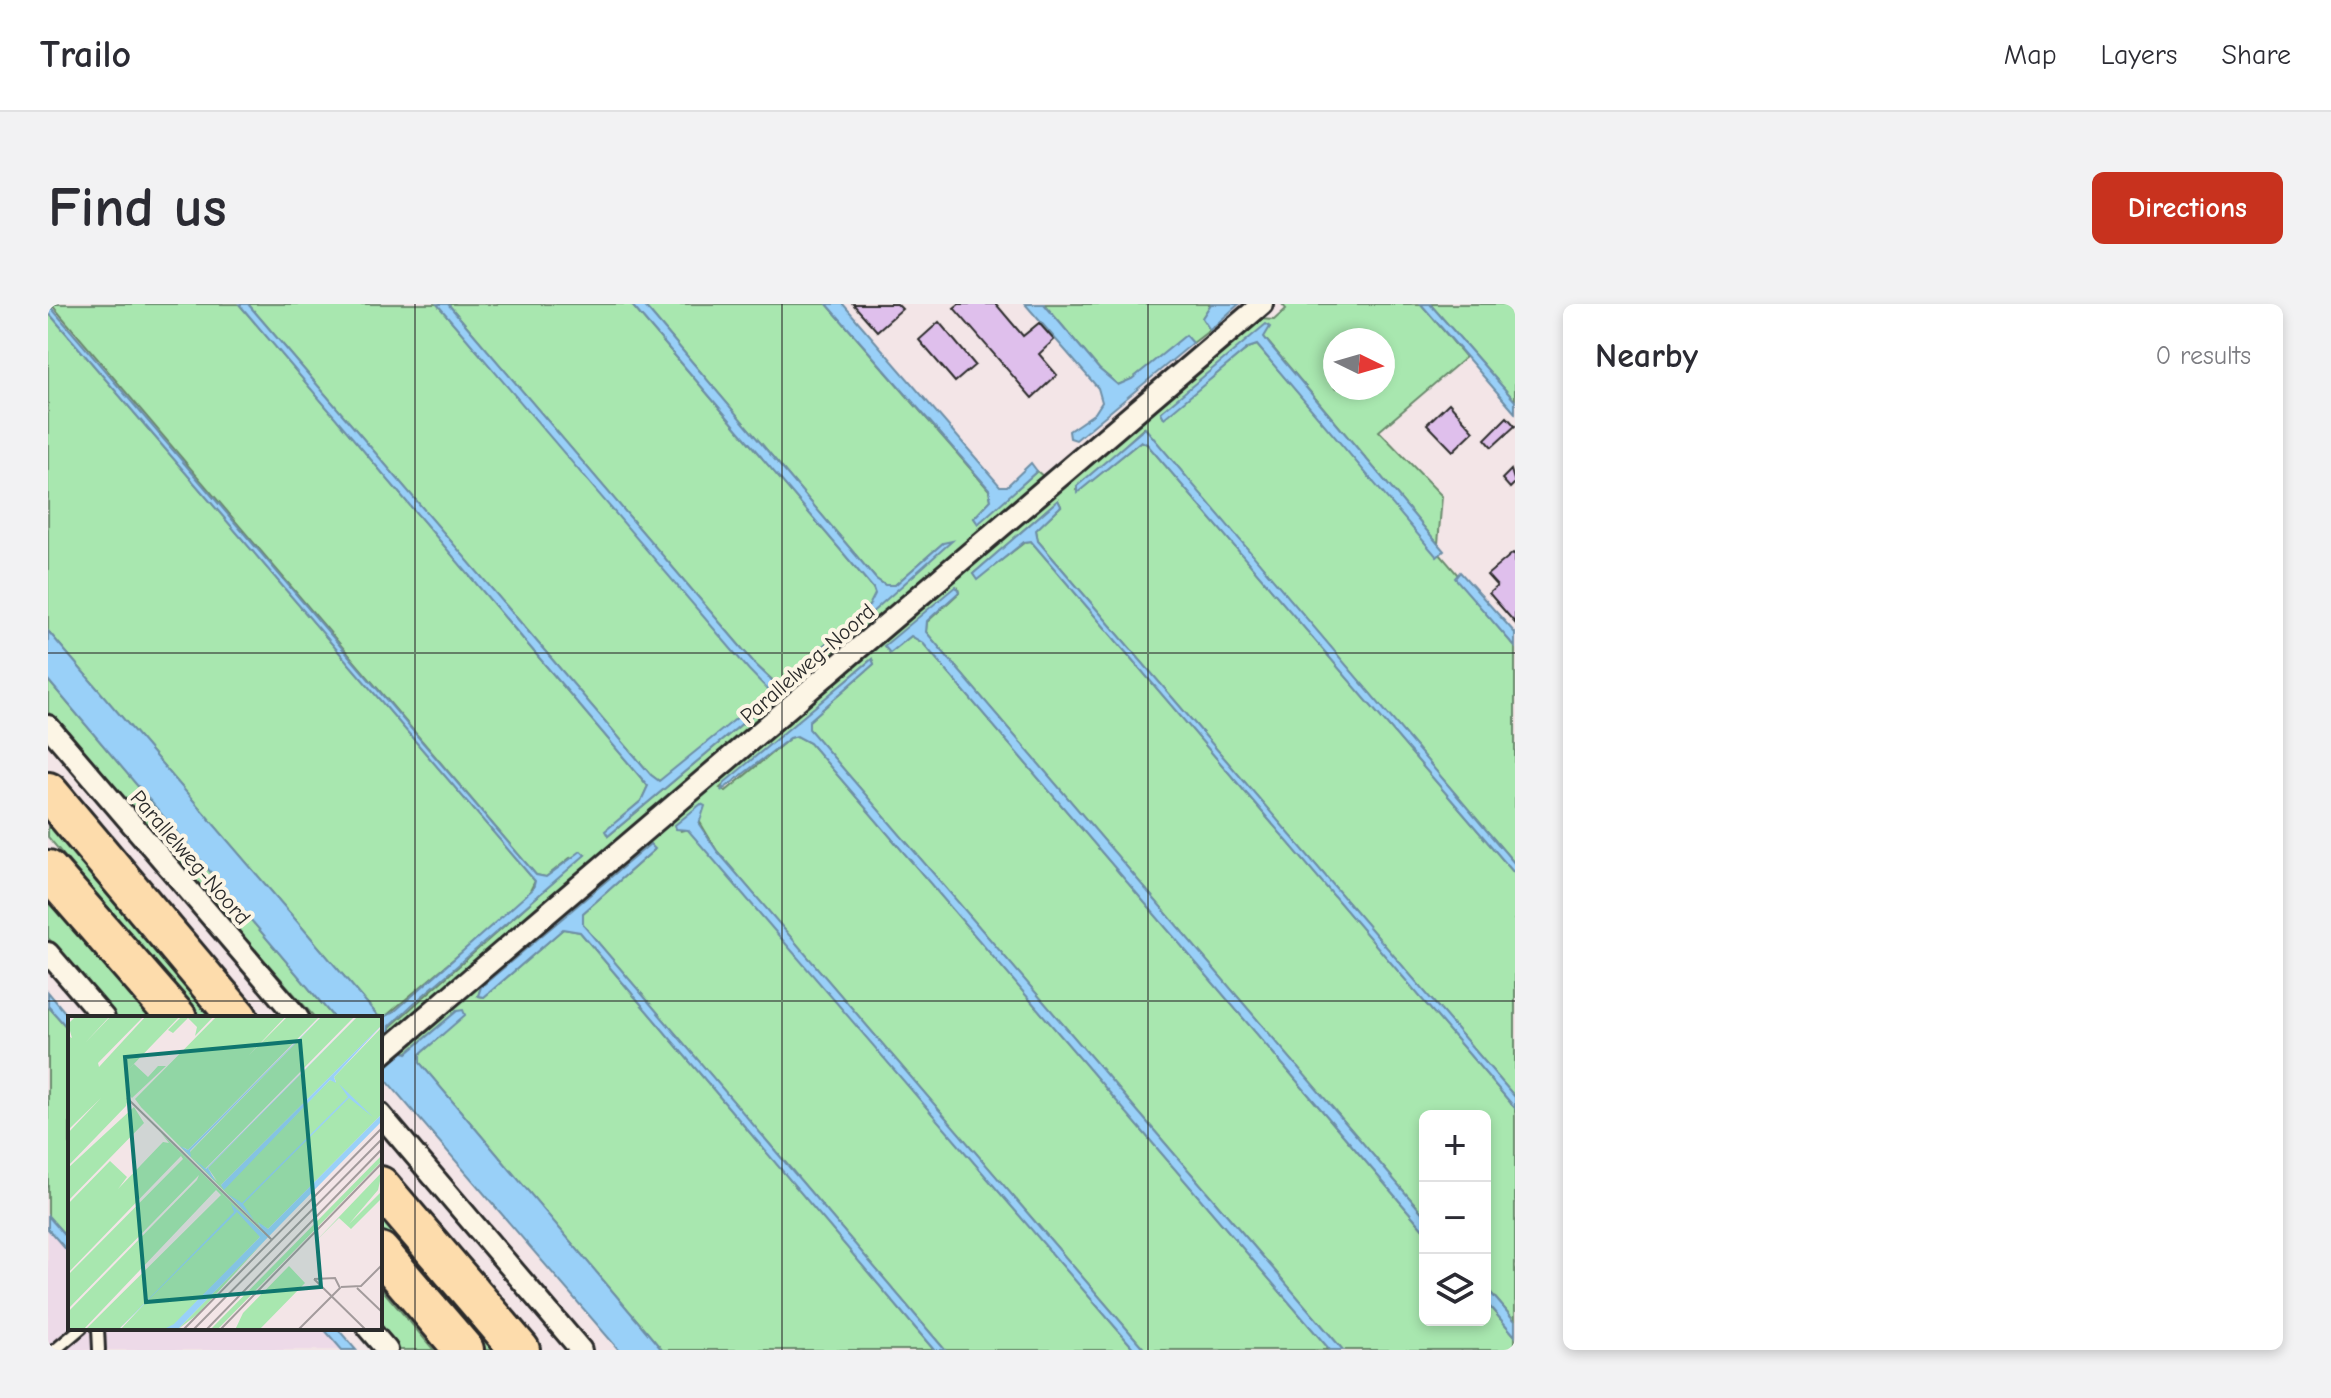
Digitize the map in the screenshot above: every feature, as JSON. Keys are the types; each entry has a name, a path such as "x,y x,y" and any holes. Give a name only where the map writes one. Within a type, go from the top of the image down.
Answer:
{"highway":[{"path":"48,792 236,1016"},
{"path":"48,870 175,1016"},
{"path":"382,1188 520,1350"},
{"path":"382,1254 464,1350"}],"street":[{"name":"Parallelweg-Noord","path":"382,1054 1262,304"},
{"name":"Parallelweg-Noord","path":"48,726 296,1016"},
{"path":"48,953 102,1016"},
{"path":"382,1116 581,1350"},
{"path":"370,1330 387,1350"}],"lane":[{"path":"55,1350 79,1330"},
{"path":"98,1330 99,1350"}],"shaded area":[{"path":"48,1222 68,1245 68,1330 330,1330 347,1350 48,1350"}],"green space":[{"path":"51,304 239,304 648,786 641,801 606,831 608,836 757,711 753,705 673,773 659,781 651,775 248,304 437,304 772,694 780,687 756,665 448,304 631,304 876,594 869,606 800,666 804,672 943,543 895,585 885,585 876,579 643,304 827,304 989,490 991,500 974,518 978,523 1037,471 1044,477 389,1039 390,1027 584,855 570,858 546,877 536,875"},
{"path":"1044,304 1211,304 1202,318 1210,330 1193,343 1186,336 1132,379 1118,385 1099,369"},
{"path":"1282,304 1421,304 1466,357 1379,431 1442,496 1438,544 1264,337 1250,347 1257,345 1437,556 1440,554 1458,575 1456,578 1515,647 1515,864 1144,428 1076,490 1078,492 1141,441 1147,444 1515,874 1515,1097 1038,541 1036,530 1061,506 1058,500 973,574 977,579 1025,542 1031,541 1515,1108 1515,1321 1491,1293 1491,1110 1419,1110 1419,1209 926,632 927,622 959,593 958,588 885,646 890,652 911,636 923,643 1419,1224 1419,1326 1491,1326 1491,1308 1515,1336 1515,1350 1343,1350 809,729 809,721 874,664 872,659 720,788 726,791 790,738 797,736 810,743 1330,1350 1145,1350 717,851 698,819 680,831 688,829 1135,1350 945,1350 583,925 583,913 654,850 650,844 481,987 478,996 484,997 563,929 580,932 934,1350 662,1350 420,1063 420,1054 464,1015 457,1011 407,1053 399,1050 1239,329 1260,319 1274,320 1286,309","holes":["1241,354 1164,417 1161,412"]},
{"path":"1430,304 1515,304 1515,401"},
{"path":"48,312 535,881 527,897 386,1016 378,1016 48,631"},
{"path":"48,680 332,1016 313,1016 48,712"},
{"path":"48,819 216,1016 200,1016 48,837"},
{"path":"48,898 148,1016 115,1016 48,938"},
{"path":"48,1006 68,1029 68,1239 48,1216"},
{"path":"382,1210 502,1350 485,1350 382,1229"},
{"path":"382,1289 434,1350 400,1350 382,1328"}],"water":[{"path":"48,304 536,875 546,877 581,851 585,855 412,1005 390,1026 389,1039 399,1050 407,1053 457,1011 463,1010 465,1015 420,1054 420,1063 662,1350 619,1350 382,1075 382,1016 395,1011 533,889 535,881 48,312"},
{"path":"239,304 248,304 651,775 659,781 754,704 757,711 608,836 605,831 641,801 648,786"},
{"path":"437,304 448,304 756,665 780,688 772,694 749,670"},
{"path":"631,304 643,304 876,579 885,585 895,585 943,543 952,541 804,673 800,666 869,606 875,594 873,588"},
{"path":"827,304 843,304 1000,486 1007,486 1031,463 1037,471 978,524 974,518 991,500 989,489"},
{"path":"1025,304 1044,304 1099,369 1118,385 1132,379 1186,335 1193,343 1076,440 1070,438 1069,431 1095,413 1102,402 1098,388"},
{"path":"1211,304 1239,304 1210,330 1202,318"},
{"path":"1421,304 1430,304 1515,401 1515,413"},
{"path":"1266,324 1270,327 1264,337 1444,551 1437,557 1257,345 1248,348 1164,418 1161,412"},
{"path":"1145,428 1515,864 1515,874 1147,444 1141,441 1077,493 1077,486"},
{"path":"1058,500 1061,506 1036,530 1038,541 1515,1097 1515,1108 1031,541 1024,542 977,580 973,574"},
{"path":"1460,572 1515,633 1515,647 1455,578"},
{"path":"956,586 959,592 927,621 926,632 1419,1209 1419,1224 923,643 911,636 890,653 884,646"},
{"path":"48,631 378,1016 332,1016 48,680"},
{"path":"872,659 874,664 809,721 809,729 1343,1350 1330,1350 810,743 797,736 790,738 721,791 725,782"},
{"path":"701,804 705,806 699,824 717,851 1145,1350 1135,1350 688,830 676,829 675,825"},
{"path":"650,844 655,849 583,913 583,925 945,1350 934,1350 580,932 563,929 484,997 478,996 481,987"},
{"path":"48,992 68,1016 68,1029 48,1006"},
{"path":"48,1216 68,1239 68,1252 48,1229"},
{"path":"1491,1293 1515,1321 1515,1336 1491,1308"},
{"path":"325,1330 339,1330 356,1350 342,1350"}],"building":[{"path":"853,304 897,304 902,309 877,331"},
{"path":"959,304 996,304 1023,336 1039,323 1054,340 1039,354 1057,375 1032,398 954,308"},
{"path":"939,322 975,365 955,382 919,340"},
{"path":"1449,403 1474,431 1453,451 1427,424"},
{"path":"1507,417 1515,426 1492,447 1485,439"},
{"path":"1511,470 1515,483 1510,488 1502,479"},
{"path":"1513,553 1515,623 1489,593 1497,586 1487,575"}]}
